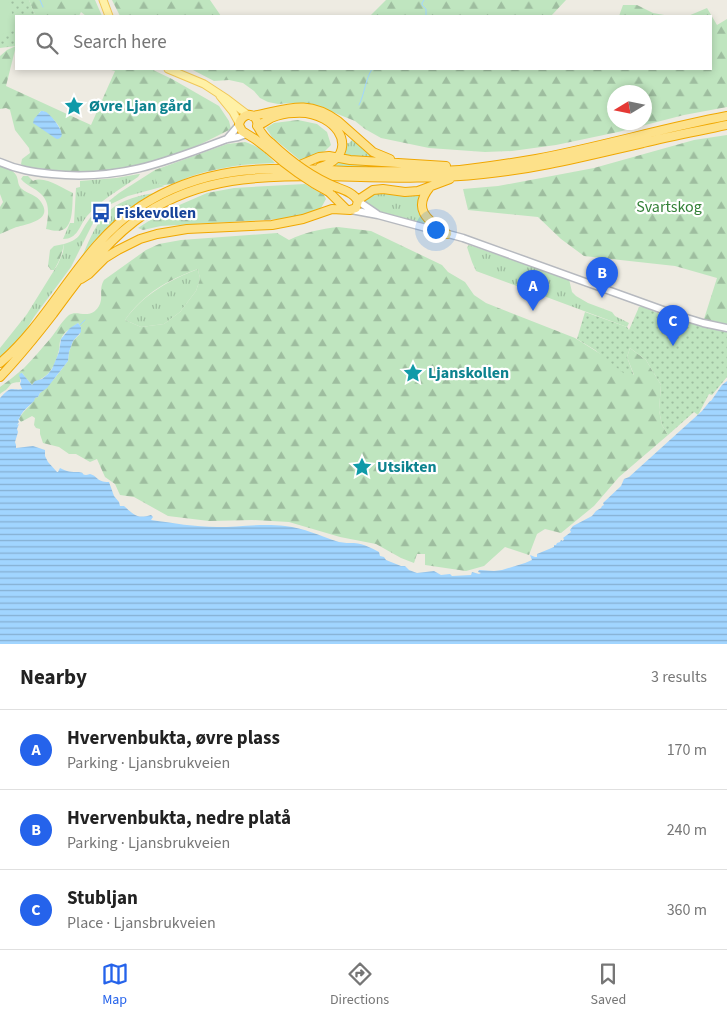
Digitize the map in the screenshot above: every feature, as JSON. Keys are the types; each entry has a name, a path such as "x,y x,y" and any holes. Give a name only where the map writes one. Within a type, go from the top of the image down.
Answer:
{"highway":[{"path":"77,281 89,274 105,258 149,236 187,228 272,225 303,219 330,209 357,206 356,199 344,190 316,186 295,172 269,146 240,130 239,124 242,117 293,108 318,111 338,121 373,152 399,162"},
{"path":"247,134 253,133 257,126 272,118 286,114 300,113 318,116 340,134 342,149 338,158 328,165 315,169"},
{"path":"250,116 256,120 257,126 269,146"},
{"path":"292,168 324,156 350,160 439,166 509,164 727,116"},
{"path":"0,377 32,341 88,266 107,245 132,223 171,199 190,191 233,180 270,176 412,178 496,173 538,166 727,125"},
{"path":"0,363 27,335 97,245 119,223 138,208 167,191 205,177 250,170 292,168 430,171 460,170 483,166"},
{"path":"356,199 373,190 418,191 454,176"},
{"path":"430,187 422,198 423,212 447,234"},
{"path":"332,189 347,208"},
{"path":"347,208 342,201 344,197 348,195 356,199"}],"main road":[{"path":"103,0 109,15"},
{"path":"170,70 198,81 250,116"},
{"path":"218,93 233,112 239,124 227,139"},
{"path":"0,162 33,172 67,175 106,174 131,171 150,166 227,139 247,134"},
{"path":"356,199 378,215"},
{"path":"347,208 472,241 677,315 727,328"}],"green space":[{"path":"0,0 29,0 35,15 15,15 15,46 0,48"},
{"path":"0,0 8,0 15,23 15,30 0,35"},
{"path":"29,0 95,0 102,15 85,15 81,12 80,15 35,15"},
{"path":"112,0 210,0 220,15 120,15"},
{"path":"386,0 566,0 552,15 371,15"},
{"path":"623,5 637,5 653,13 664,15 619,15"},
{"path":"707,8 711,15 690,15"},
{"path":"712,16 717,25 727,19 727,107 652,123 652,85 607,85 607,130 626,130 556,145 512,151 485,152 429,148 381,138 355,121 320,107 305,104 268,102 260,98 243,83 229,80 214,81 193,70 712,70"},
{"path":"15,46 6,86 91,125 115,71 111,70 153,70 219,106 229,121 231,129 201,144 159,161 129,169 74,172 24,167 21,164 22,159 30,153 29,148 15,130 10,110 6,108 0,109 0,56","holes":["43,111 53,119 61,130 60,138 39,113"]},
{"path":"298,120 317,124 327,132 331,145 325,151 301,161 272,137 266,128 274,123"},
{"name":"Svartskog","path":"727,135 727,325 704,319 717,278 675,266 584,256 561,239 538,217 468,210 463,189 498,186 594,168 694,140"},
{"path":"354,138 380,158 342,157 344,144 349,143"},
{"path":"245,142 262,150 275,163 243,165 215,170 166,185 158,183 156,180 155,170 227,144"},
{"path":"339,160 392,164 413,168 329,167"},
{"path":"0,164 15,173 20,187 41,202 44,214 37,221 0,234 0,207 3,202 0,194"},
{"path":"155,170 159,184 165,186 128,196 111,204 109,201 119,193"},
{"path":"140,174 92,210 72,237 63,239 70,223 74,223 76,188 80,187 80,181"},
{"path":"23,176 28,176 33,181 48,181 73,193 72,214 66,228 58,231 46,229 48,206 41,194 21,179"},
{"path":"305,184 324,195 326,199 321,208 311,213 282,219 161,226 143,230 138,228 161,213 207,193 234,188"},
{"path":"422,192 420,198 431,226 377,212 363,202 365,198 373,193"},
{"path":"154,193 133,206 114,222 82,257 94,231 107,213 115,206 126,201 138,196"},
{"path":"97,212 99,214 71,267 14,346 0,358 0,348 27,314 58,264 64,244 77,238 90,218"},
{"path":"338,227 371,231 442,265 448,272 465,282 474,295 486,303 575,338 634,375 627,357 630,348 646,360 661,385 659,410 662,425 668,435 619,477 594,506 561,533 545,529 537,534 529,555 505,547 484,566 466,571 425,565 425,554 417,554 414,563 376,544 340,537 289,522 252,520 209,521 168,516 134,497 120,495 115,484 105,477 97,459 90,462 76,454 69,454 59,447 43,443 40,429 34,425 35,418 32,416 21,422 19,419 68,361 73,341 80,334 81,327 78,323 62,336 56,361 51,371 32,385 21,373 20,382 12,384 0,394 0,387 27,365 69,315 92,313 99,306 101,287 104,280 146,250 159,244 181,240 277,233 289,240 307,233","holes":["198,269 200,279 196,291 180,312 164,324 141,327 125,320 140,302 157,288"]},
{"path":"64,244 54,270 51,270 48,266 50,250 54,246"},
{"path":"469,245 569,279 572,292 576,296 588,303 612,312 615,316 629,323 627,327 476,271 467,247"},
{"path":"198,269 200,279 196,291 180,312 164,324 141,327 125,320 149,295 177,278"},
{"path":"642,306 669,318 727,332 727,377 712,395 709,394 698,415 694,412 668,435 662,425 659,410 661,385 646,360 630,348 627,357 634,376 627,376 595,350 577,339 585,312 627,327 629,330 639,307"}],"water":[{"path":"41,111 45,111 57,124 62,135 60,138 55,138 33,123"},
{"path":"78,323 81,327 81,332 73,341 68,361 47,388 23,411 18,420 16,448 33,446 45,450 48,462 57,472 60,468 69,472 81,472 109,482 120,506 124,506 130,512 142,517 151,515 153,517 151,520 200,526 277,525 292,527 339,542 365,545 379,552 380,556 386,560 405,566 417,573 434,571 441,575 450,574 452,576 471,575 472,572 479,574 481,573 478,572 479,570 502,570 532,560 530,555 537,557 537,554 554,547 561,540 563,541 563,538 571,532 570,530 573,526 592,516 601,508 604,505 603,503 621,486 624,479 629,477 702,411 727,381 727,644 0,644 0,398 11,389 22,389 19,375 21,373 32,385 35,381 42,379 48,374 59,352 61,339 70,328"}],"waterway":[{"path":"40,0 43,7"},
{"path":"424,0 422,5 426,9 426,15"},
{"path":"359,105 372,70"},
{"path":"80,325 85,320"}],"place":[{"name":"Øvre Ljan gård","path":"74,106"},
{"name":"Fiskevollen","path":"101,213"},
{"name":"Hvervenbukta, nedre platå","path":"602,298"},
{"name":"Hvervenbukta, øvre plass","path":"533,311"},
{"name":"Stubljan","path":"673,346"},
{"name":"Ljanskollen","path":"413,373"},
{"name":"Utsikten","path":"362,467"}]}
